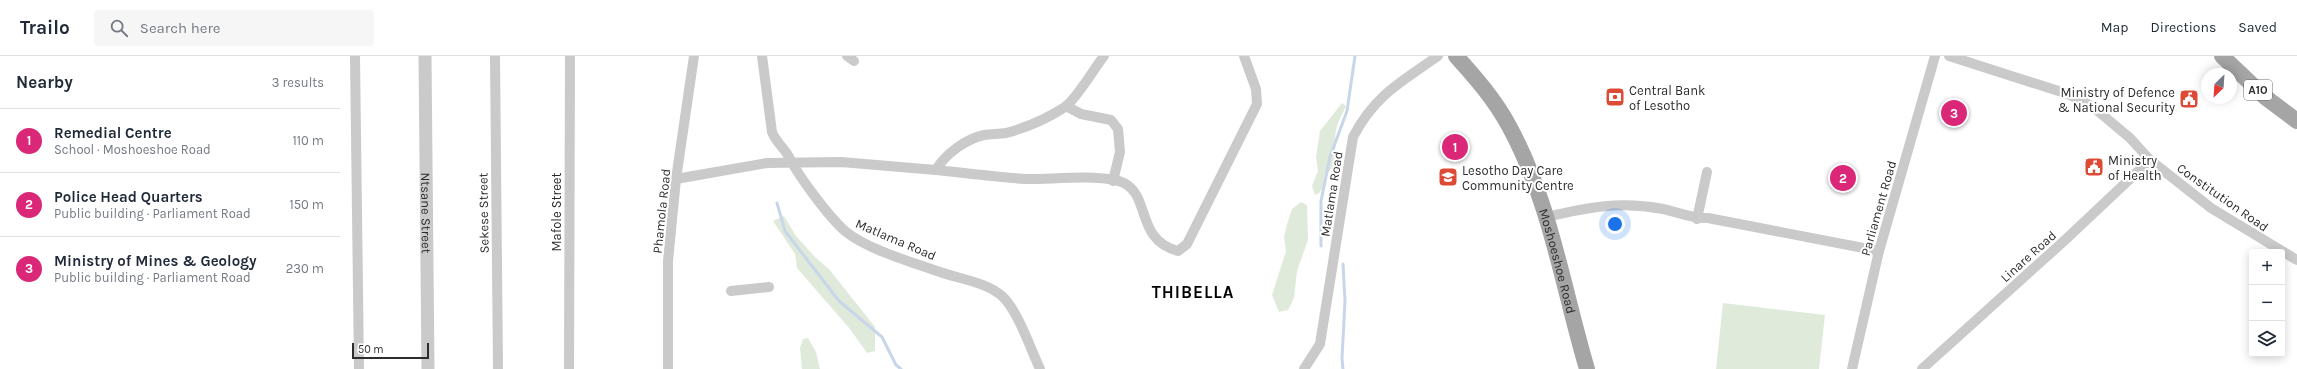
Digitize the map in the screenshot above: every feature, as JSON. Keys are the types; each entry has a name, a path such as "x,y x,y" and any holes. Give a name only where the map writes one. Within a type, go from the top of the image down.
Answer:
{"main road":[{"name":"Moshoeshoe Road","path":"1456,56 1484,88 1509,126 1547,217 1566,296 1587,369"},
{"name":"A10","path":"2222,56 2266,97 2297,121"}],"street":[{"path":"355,56 359,369"},
{"name":"Ntsane Street","path":"425,56 428,369"},
{"name":"Sekese Street","path":"495,56 498,369"},
{"name":"Mafole Street","path":"569,369 570,56"},
{"name":"Phamola Road","path":"668,369 668,261 676,179 694,56"},
{"name":"Matlama Road","path":"762,56 772,132 775,141 790,157 792,164 814,194 846,232 864,243 912,262 988,287 1002,296 1015,315 1040,369"},
{"path":"936,170 940,163 964,143 984,135 1007,132 1047,117 1066,106 1081,90 1087,77 1104,56"},
{"path":"676,179 767,163 792,164 841,162 1025,179 1093,179 1113,181 1123,183 1134,192 1145,221 1152,234 1162,243 1178,251 1187,244 1257,104 1256,89 1244,56"},
{"name":"Matlama Road","path":"1304,369 1320,344 1353,138 1364,116 1400,81 1438,56"},
{"name":"Parliament Road","path":"1852,369 1879,252 1935,56"},
{"name":"Constitution Road","path":"1949,56 2068,94 2093,107 2115,124 2150,160 2211,208 2297,260"},
{"path":"1066,106 1081,114 1111,120 1118,129 1120,152 1113,181"},
{"name":"Linare Road","path":"1922,369 2064,241 2150,160"},
{"path":"1697,219 1707,172"},
{"path":"1547,217 1594,206 1628,204 1674,211 1697,219 1728,222 1879,252"},
{"path":"731,291 769,286"}],"green space":[{"path":"1342,103 1346,106 1335,133 1335,159 1330,171 1324,177 1325,185 1319,193 1315,195 1312,186 1318,171 1316,157 1320,131"},
{"path":"1301,202 1307,205 1308,240 1297,271 1294,298 1288,310 1279,312 1272,295 1286,251 1284,237 1287,224 1292,209"},
{"path":"784,216 796,236 815,257 829,269 875,327 875,351 867,353 850,329 797,268 795,254 773,221"},
{"path":"1723,303 1825,315 1819,369 1716,369"},
{"path":"808,338 816,352 820,369 802,369 800,348 803,339"}],"waterway":[{"path":"1321,246 1321,201 1330,157 1347,111 1355,56"},
{"path":"777,203 785,231 839,301 882,337 896,365 901,369"},
{"path":"1343,264 1345,301 1342,358 1343,369"}],"place":[{"name":"Central Bank of Lesotho","path":"1615,97"},
{"name":"Ministry of Defence & National Security","path":"2189,99"},
{"name":"Ministry of Mines & Geology","path":"1954,113"},
{"name":"Remedial Centre","path":"1455,147"},
{"name":"Ministry of Health","path":"2094,167"},
{"name":"Lesotho Day Care Community Centre","path":"1448,177"},
{"name":"Police Head Quarters","path":"1843,178"}],"district":[{"name":"THIBELLA","path":"1193,292"}]}
